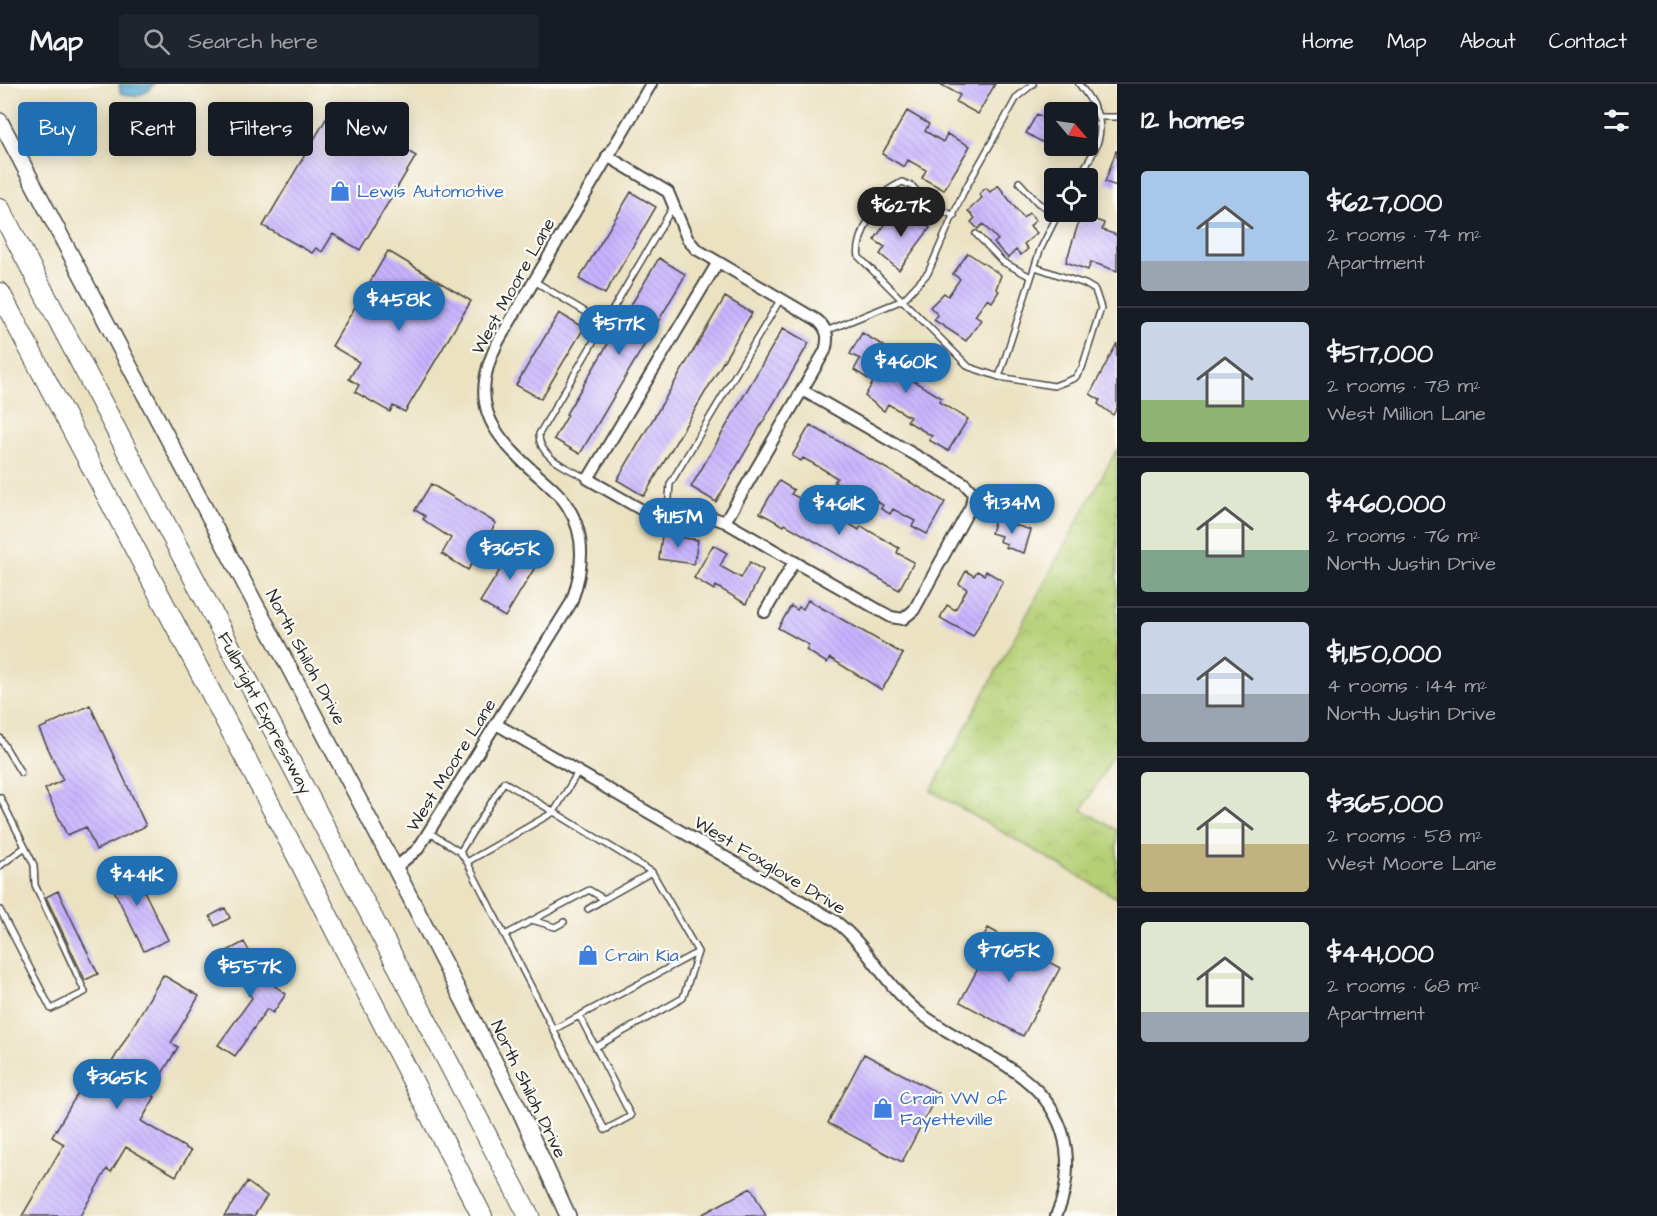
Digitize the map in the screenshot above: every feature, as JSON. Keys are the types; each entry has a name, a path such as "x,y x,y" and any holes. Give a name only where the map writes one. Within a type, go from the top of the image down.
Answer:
{"highway":[{"name":"Fulbright Expressway","path":"0,209 529,1216"},
{"path":"0,293 295,852 482,1216"}],"street":[{"name":"West Moore Lane","path":"395,868 413,854 429,832 571,603 580,581 581,538 568,506 501,440 486,409 485,371 490,357 651,84"},
{"name":"North Shiloh Drive","path":"0,121 395,868 519,1109 568,1216"},
{"path":"607,156 668,192 691,244 817,320 826,331 828,341 825,351 725,522"},
{"path":"718,262 588,479 642,510 695,511 725,522 891,617 903,619 914,610 973,500 973,493 964,483 802,390"},
{"path":"765,612 794,562"},
{"name":"West Foxglove Drive","path":"496,724 834,920 863,946 905,1001 926,1019 1018,1073 1036,1088 1053,1110 1064,1137 1068,1168 1064,1198 1056,1216"}],"lane":[{"path":"826,331 903,300 932,267 963,194 1017,97 1032,84"},
{"path":"1079,84 1091,99 1102,122 1097,150 1085,168"},
{"path":"1099,117 1117,117"},
{"path":"954,216 926,202 908,182 902,182 887,191 880,201 862,234 857,249 859,257 969,367 999,377 1054,386 1075,378 1082,368 1101,308 1095,290 1085,284 1035,267"},
{"path":"1019,182 1038,203 1044,206"},
{"path":"588,479 548,456 542,449 539,434 675,205"},
{"path":"999,377 1031,277 1055,222"},
{"path":"976,234 1004,262 1031,277"},
{"path":"534,281 604,322"},
{"path":"668,510 670,484 781,299"},
{"path":"0,738 21,773"},
{"path":"467,862 554,812 578,772"},
{"path":"460,852 504,782 652,872 698,952 683,998 596,1047"},
{"path":"0,797 34,865 35,885 85,992 51,1009 0,910"},
{"path":"429,832 460,852 467,862 605,1130 631,1116 580,1017"},
{"path":"0,866 25,847"},
{"path":"588,909 652,872"},
{"path":"505,935 589,890 604,899"},
{"path":"532,920 555,927 564,922"},
{"path":"553,1030 698,952"}],"green space":[{"path":"1117,449 1117,749 1082,810 1117,830 1117,898 931,791"}],"water":[{"path":"119,84 154,84 149,91 135,97 120,93"}],"building":[{"path":"940,84 995,84 978,114 956,102 960,95"},
{"path":"907,111 929,124 925,131 943,142 947,134 970,146 944,190 922,178 926,170 908,160 904,167 882,154"},
{"path":"1044,113 1044,143 1026,133 1037,114 1042,117"},
{"name":"Lewis Automotive","path":"325,121 325,156 409,156 409,152 416,156 360,250 333,234 322,252 316,248 312,253 263,226 304,156 313,156 313,141"},
{"path":"1117,151 1117,186 1105,182"},
{"path":"998,185 1023,218 1029,213 1036,220 1030,226 1037,233 1024,244 1028,249 1021,255 1016,250 1008,258 994,243 998,240 983,224 978,229 971,222 975,218 968,211 982,198 979,194 986,188 990,192"},
{"path":"631,192 656,207 605,294 579,279"},
{"path":"894,212 904,220 909,213 930,228 899,270 880,254 885,247 874,240"},
{"path":"1098,221 1104,223 1102,230 1117,235 1117,271 1091,262 1088,270 1066,262 1079,222"},
{"name":"Lewis Automotive","path":"388,251 471,301 405,412 393,406 390,412 355,392 359,385 349,379 359,362 332,346"},
{"path":"968,253 1001,275 996,289 999,291 992,302 987,299 975,316 981,320 966,341 934,320 938,315 930,307 944,293 948,296 960,279 953,274"},
{"path":"659,258 685,274 580,454 554,439 568,415 566,414"},
{"path":"725,297 752,313 644,496 617,480"},
{"path":"559,313 584,328 541,399 516,385"},
{"path":"783,328 809,343 716,502 691,487"},
{"path":"862,333 884,346 880,353 908,369 905,376 942,398 939,402 968,419 948,451 929,440 932,436 907,421 910,417 888,404 884,411 865,396 873,382 854,370 860,359 850,354"},
{"path":"1117,343 1117,408 1113,415 1098,404 1100,400 1090,394"},
{"path":"810,425 945,502 927,534 912,526 915,521 893,509 890,514 881,509 883,505 852,487 849,491 834,482 837,478 821,468 803,458 801,461 792,456"},
{"path":"779,481 794,490 791,494 828,513 831,509 839,514 838,517 859,530 861,526 899,548 897,553 914,562 899,590 785,524 784,526 760,513"},
{"path":"431,484 496,523 468,570 442,554 451,538 423,519 425,516 415,510"},
{"path":"995,519 1031,530 1024,553 1005,547 1007,544 999,541 1001,536 991,533"},
{"path":"662,535 698,540 694,564 659,559"},
{"path":"516,544 540,559 505,617 480,602"},
{"path":"713,545 727,553 720,566 741,578 750,562 763,570 746,604 716,586 714,590 694,578"},
{"path":"966,571 974,576 977,571 984,575 986,571 1003,581 973,636 940,618 947,605 955,610 967,589 959,584"},
{"path":"808,600 903,654 882,690 830,658 827,663 806,650 809,645 778,628 791,606 797,610 799,607 803,609"},
{"path":"90,705 146,826 96,850 86,827 67,835 45,789 63,780 39,729"},
{"path":"130,862 168,940 144,951 106,874"},
{"path":"58,891 98,974 85,980 46,897"},
{"path":"225,908 230,918 215,926 210,916"},
{"path":"988,928 1060,968 1023,1036 960,1002 987,952 978,947"},
{"path":"244,942 264,978 286,994 273,1013 267,1009 235,1056 218,1045 252,998 227,951"},
{"path":"163,975 199,996 171,1043 178,1047 150,1094 155,1097 141,1121 191,1151 176,1176 126,1147 111,1172 107,1169 80,1216 22,1216 64,1144 52,1137 96,1062 108,1069"},
{"name":"Crain VW of Fayetteville","path":"864,1054 938,1093 902,1162 828,1123"},
{"path":"247,1182 267,1196 254,1216 224,1216"},
{"path":"751,1188 766,1216 699,1216"}],"place":[{"name":"Lewis Automotive","path":"340,191"},
{"name":"Crain Kia","path":"588,955"},
{"name":"Crain VW of Fayetteville","path":"883,1108"}]}
